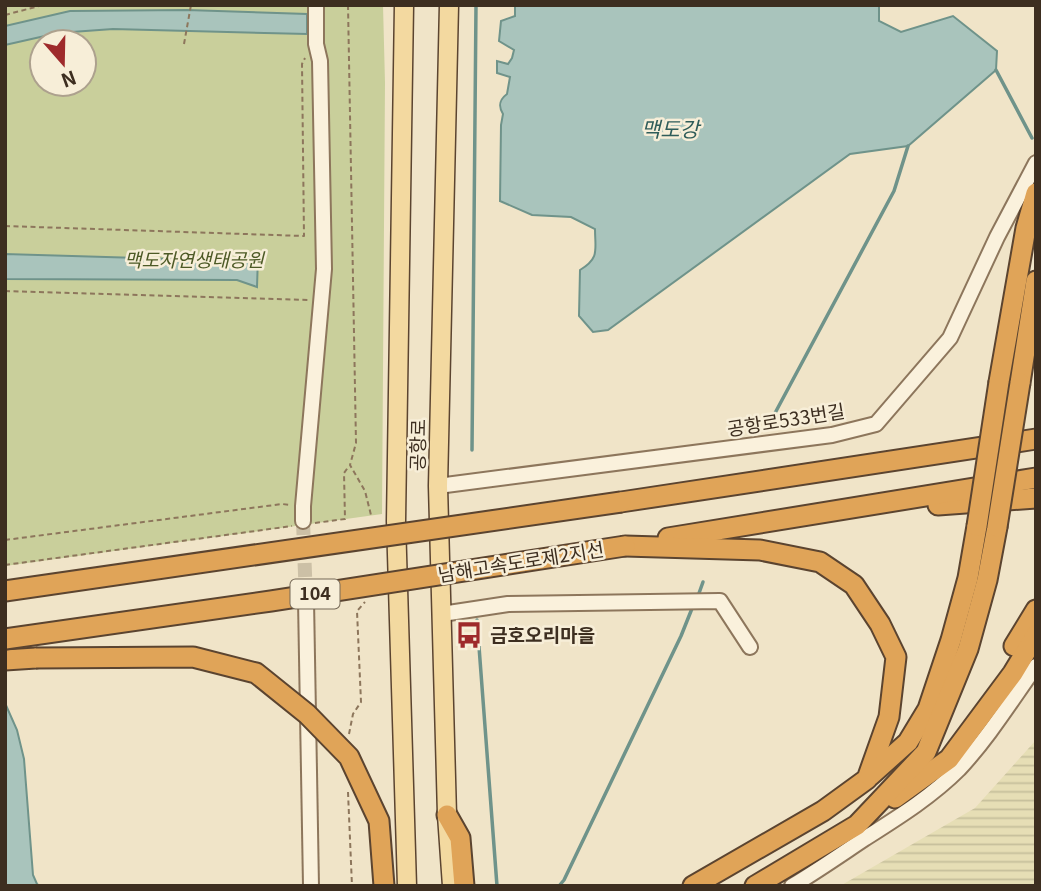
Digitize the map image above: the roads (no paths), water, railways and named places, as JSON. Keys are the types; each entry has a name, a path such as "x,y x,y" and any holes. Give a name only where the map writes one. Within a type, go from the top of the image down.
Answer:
{"highway":[{"path":"693,886 823,811 867,779 908,742 928,709 968,578 1026,228 1036,193"},
{"path":"858,825 926,752 968,649 987,580 997,527 1036,281"},
{"path":"5,591 1036,439"},
{"name":"남해고속도로제2지선","path":"5,639 284,599 1036,478"},
{"path":"822,513 1036,498"},
{"path":"625,545 760,550 820,562 854,585 880,624 896,657 889,717 867,779"},
{"path":"949,760 1036,610"},
{"path":"755,886 858,825 949,760 1013,673 1036,635"},
{"path":"5,660 193,657 256,673 307,713 349,757 379,821 384,886"},
{"path":"447,815 460,838 464,886"}],"main road":[{"name":"공항로","path":"404,5 396,521 407,886"},
{"name":"공항로","path":"449,5 438,486 447,815 452,886"}],"street":[{"path":"303,521 324,269 320,61 316,44 316,5"},
{"name":"공항로533번길","path":"438,486 832,435 876,424 950,338 997,237 1036,163"},
{"path":"306,600 311,886"},
{"path":"442,614 508,604 720,601 750,647"},
{"path":"798,884 943,784 982,742 1036,666"}],"water":[{"name":"맥도강","path":"515,5 879,5 879,21 901,32 953,16 997,51 996,70 908,146 850,154 608,330 593,332 579,316 580,270 594,257 595,229 571,217 532,215 500,201 503,114 500,103 507,94 510,77 497,73 497,61 508,64 512,58 514,50 499,41 501,21 515,16"},
{"path":"187,10 307,14 307,34 28,28 28,40 5,45 5,26 70,11"},
{"path":"252,253 258,256 257,287 237,280 5,279 5,254 240,261"},
{"path":"5,703 17,730 24,759 33,875 40,886 5,886"}],"waterway":[{"path":"472,450 476,5"},
{"path":"996,70 1032,138"},
{"path":"767,428 894,191 908,146"},
{"path":"698,596 703,582"},
{"path":"559,886 681,636 693,606"},
{"path":"477,620 497,886"}],"tunnel":[{"path":"303,521 306,600"}],"place":[{"name":"금호오리마을","path":"469,635"}],"park label":[{"name":"맥도자연생태공원","path":"194,260"}]}
